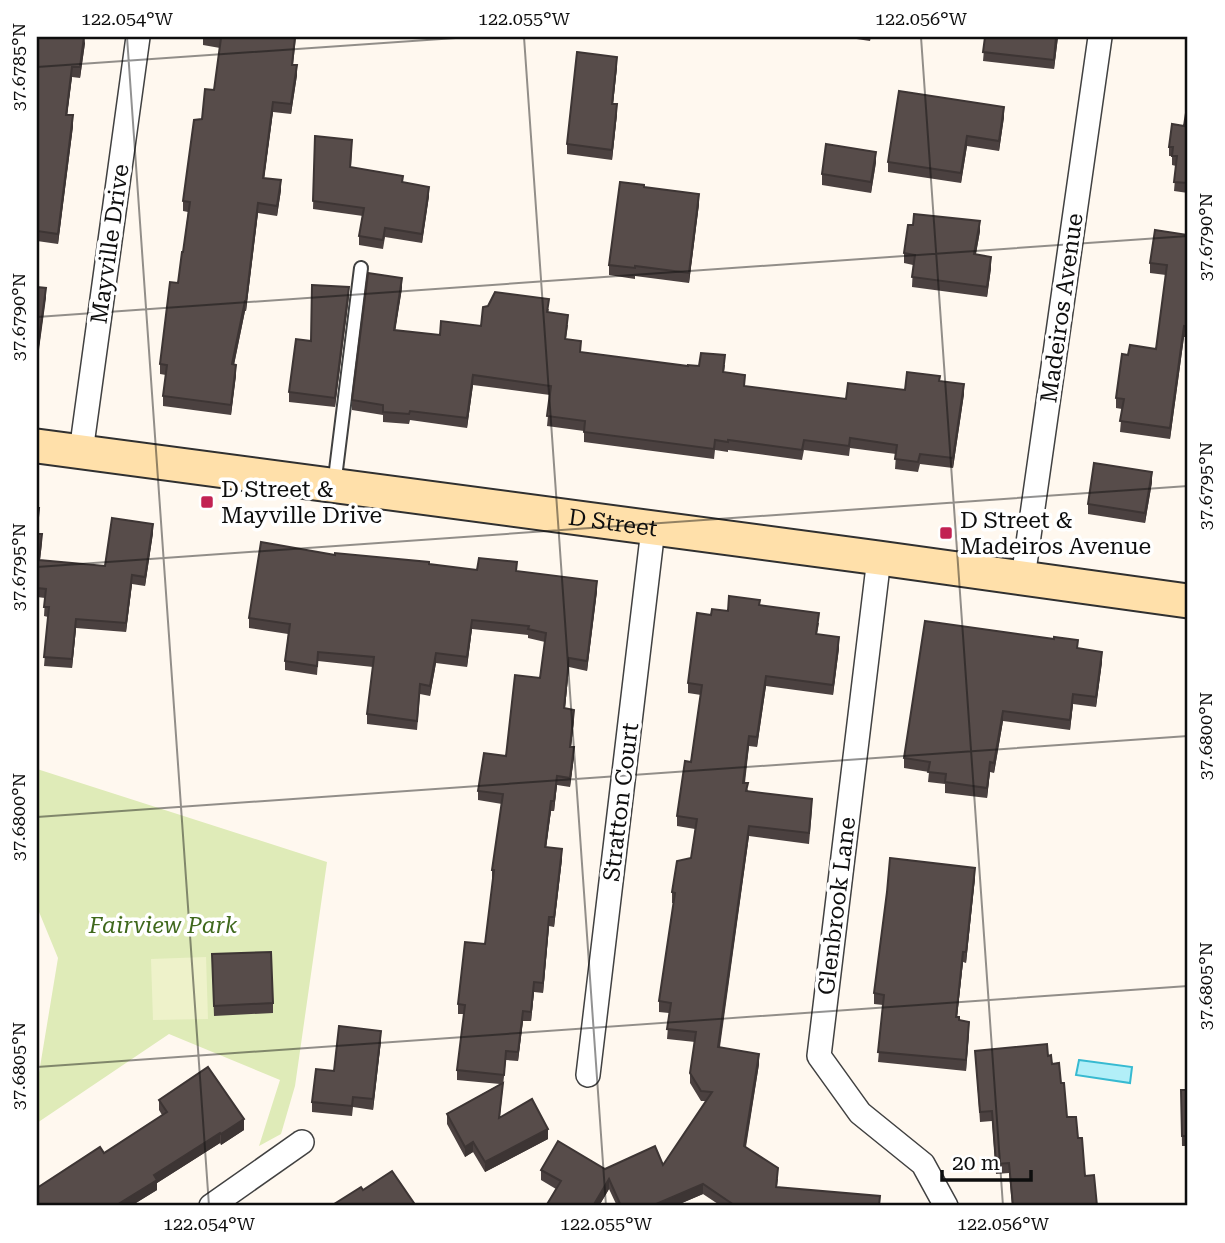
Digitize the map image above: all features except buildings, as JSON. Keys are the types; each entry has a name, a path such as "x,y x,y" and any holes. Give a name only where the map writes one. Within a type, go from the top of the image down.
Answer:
{"main road":[{"name":"D Street","path":"37,446 1188,601"}],"street":[{"name":"Mayville Drive","path":"81,452 138,37"},
{"name":"Madeiros Avenue","path":"1023,578 1100,37"},
{"name":"Stratton Court","path":"588,1075 653,529"},
{"name":"Glenbrook Lane","path":"879,558 819,1056 860,1113 923,1164 946,1206"},
{"path":"211,1206 302,1142"}],"lane":[{"path":"334,486 361,268"}],"green space":[{"name":"Fairview Park","path":"37,769 327,862 295,1086 281,1134 259,1146 280,1080 169,1034 37,1123 37,1085 58,958 37,907"},
{"path":"206,957 208,1019 153,1020 151,959"}],"water":[{"path":"1079,1060 1132,1067 1130,1083 1076,1075"}],"place":[{"name":"D Street & Mayville Drive","path":"207,502"},
{"name":"D Street & Madeiros Avenue","path":"946,533"}]}
